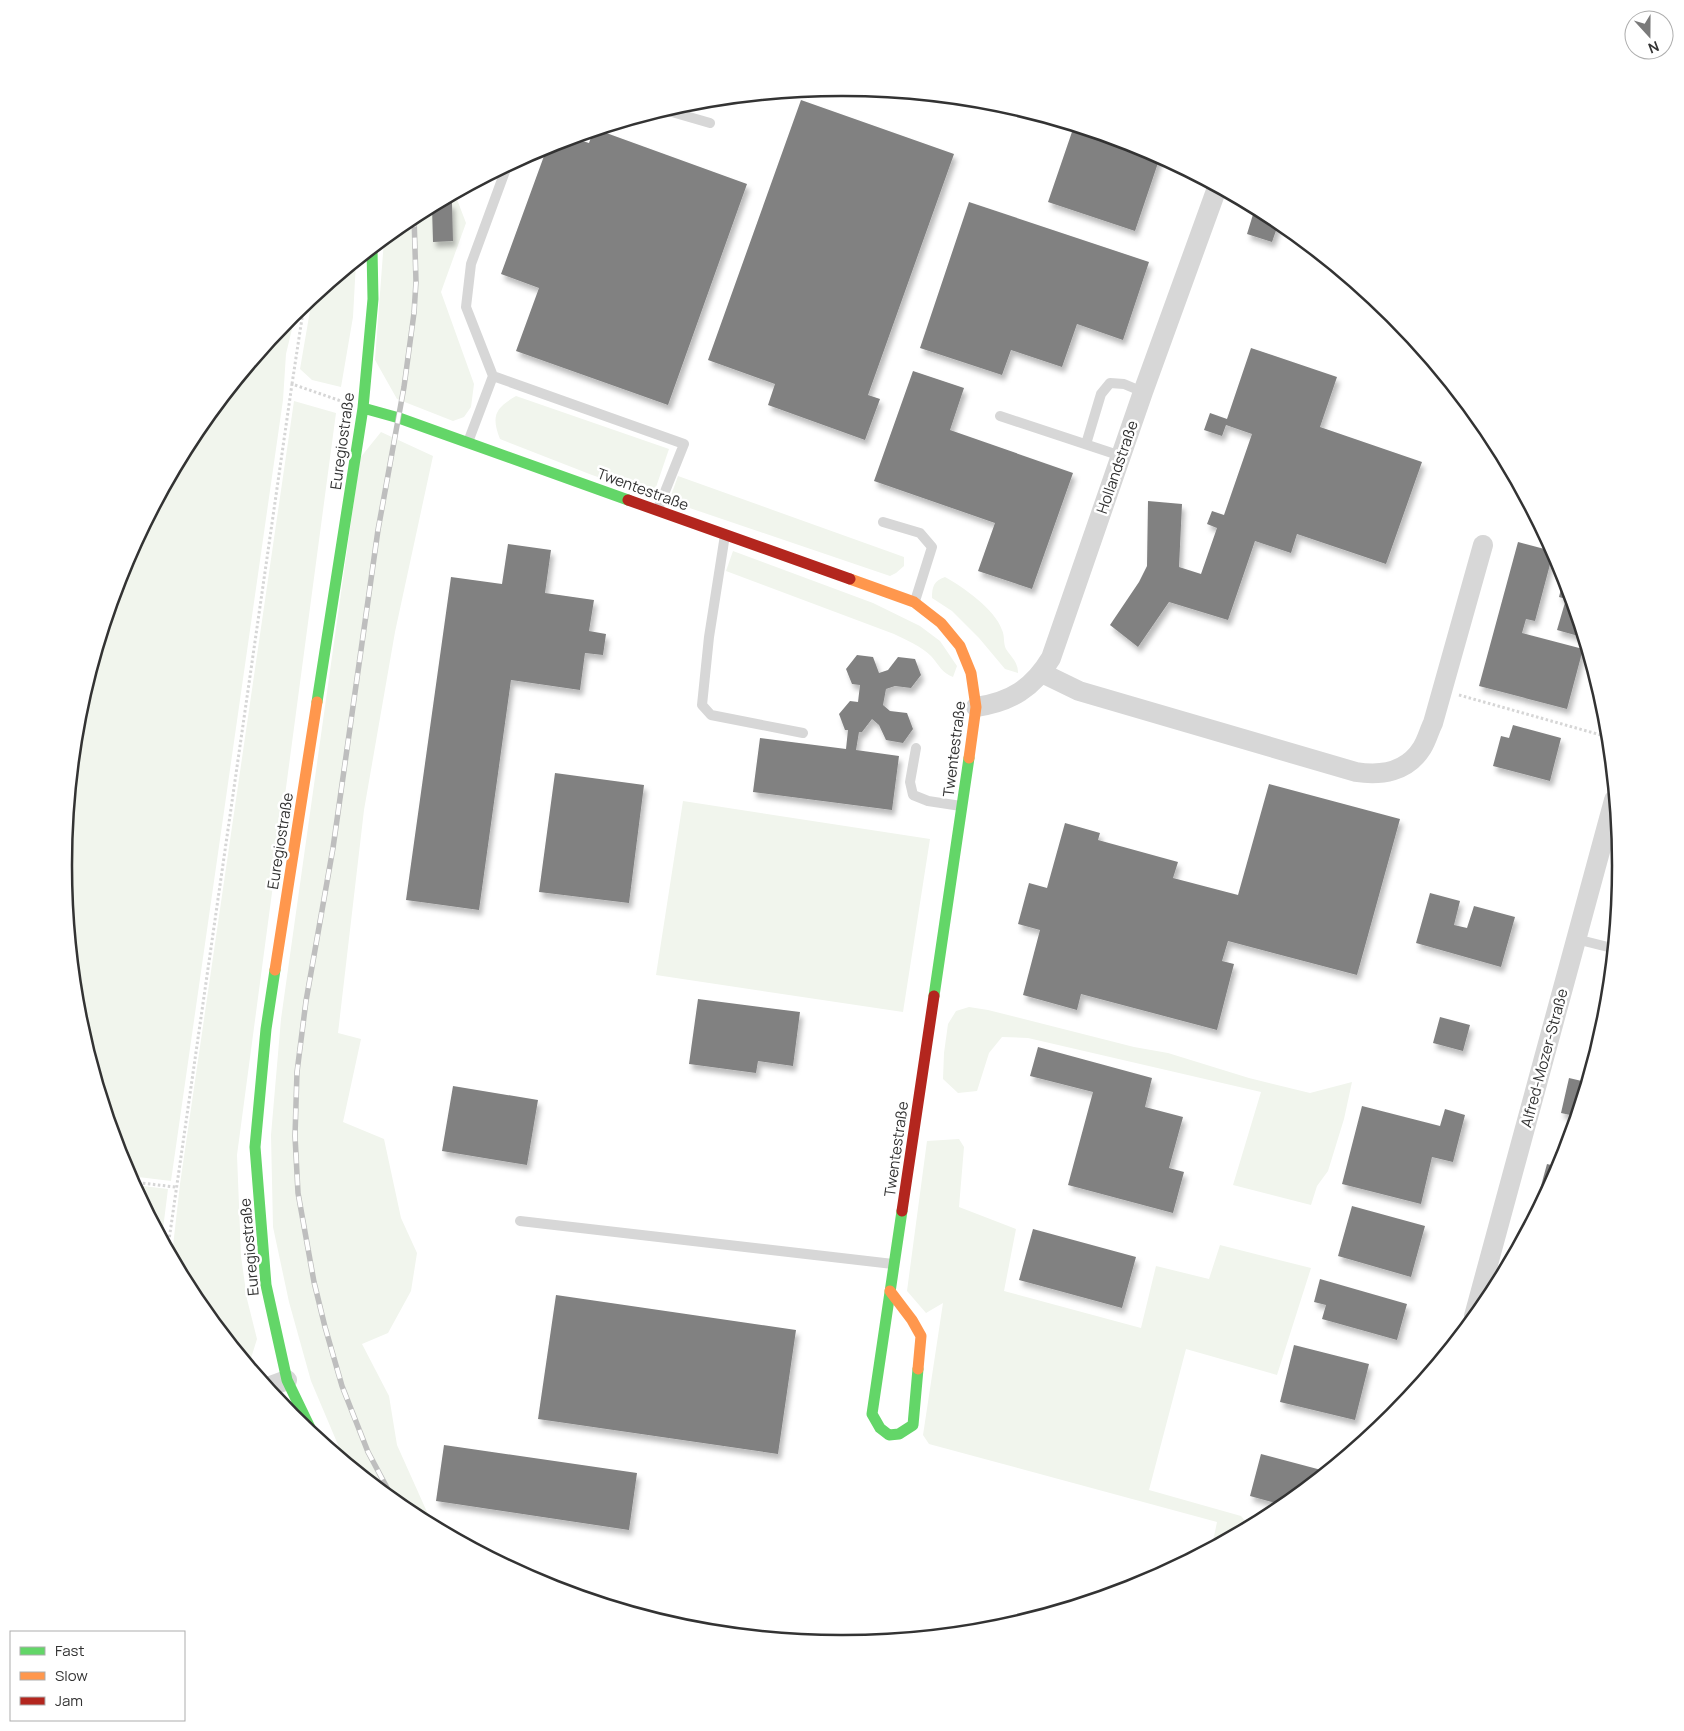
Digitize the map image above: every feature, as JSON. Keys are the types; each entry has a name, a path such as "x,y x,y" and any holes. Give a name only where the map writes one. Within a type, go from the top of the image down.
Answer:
{"street":[{"name":"Hollandstraße","path":"976,707 1005,701 1042,674 1051,658 1143,392 1215,193"},
{"name":"Euregiostraße","path":"304,1416 287,1380 266,1285 255,1147 266,1029 363,408 372,299 372,257"},
{"name":"Twentestraße","path":"363,408 399,418 914,602 936,616 952,633 966,658 975,690 976,707 962,807 894,1264 890,1291 872,1414 882,1431 890,1436 902,1434 913,1425 921,1336 912,1320 890,1291"},
{"path":"1042,674 1079,691 1356,772 1386,773 1400,767 1421,750 1442,690 1483,545"},
{"name":"Alfred-Mozer-Straße","path":"1479,1297 1610,815"},
{"path":"274,1385 287,1380"}],"lane":[{"path":"679,114 710,123"},
{"path":"468,443 493,376 466,307 471,264 504,174"},
{"path":"493,376 684,444 658,510"},
{"path":"1086,444 1101,394 1110,382 1124,384 1143,392"},
{"path":"1000,416 1121,456"},
{"path":"883,522 920,533 932,547 914,602"},
{"path":"725,534 709,637 702,705 711,715 803,733"},
{"path":"916,748 910,782 913,794 928,801 962,807"},
{"path":"1576,938 1607,947"},
{"path":"520,1221 894,1264"}],"path":[{"path":"169,1237 302,317"},
{"path":"292,384 363,408"},
{"path":"1442,690 1600,735"},
{"path":"142,1183 175,1187"}],"shaded area":[{"path":"457,199 466,223 441,292 474,384 471,407 464,417 453,421 397,399 375,360 383,248"},
{"path":"356,270 353,317 341,387 312,380 300,369 310,310"},
{"path":"292,327 286,354 283,400 171,1181 139,1177 113,1113 87,1016 74,916 72,866 74,815 79,765 87,715 113,618 131,571 152,525 202,438 263,358"},
{"path":"516,396 669,449 653,496 592,475 500,439 496,424 497,413 503,405"},
{"path":"294,401 336,413 237,1155 241,1256 247,1299 257,1339 251,1358 202,1293 173,1245 180,1184"},
{"path":"381,432 433,456 395,632 364,810 338,1033 361,1039 343,1122 384,1139 401,1218 417,1253 411,1291 388,1333 362,1344 389,1396 397,1445 427,1512 431,1515 374,1476 339,1447 311,1381 289,1302 273,1227 271,1135 281,1019 360,458"},
{"path":"678,476 904,557 904,566 890,576 669,501"},
{"path":"733,551 873,603 920,626 940,641 957,666 953,677 943,671 923,649 894,634 726,571"},
{"path":"945,577 969,593 993,614 1002,630 1005,647 1016,663 1018,673 1005,669 979,638 952,611 932,598 934,584"},
{"path":"683,801 930,839 903,1012 656,975"},
{"path":"969,1007 988,1010 1134,1047 1168,1053 1249,1078 1310,1093 1352,1082 1344,1119 1328,1171 1317,1186 1311,1205 1233,1185 1261,1092 1028,1038 1002,1037 989,1053 977,1091 958,1093 943,1079 944,1053 948,1024 956,1011"},
{"path":"959,1139 964,1147 959,1207 1016,1229 1004,1291 1141,1328 1156,1266 1209,1279 1220,1245 1311,1268 1277,1375 1186,1349 1149,1490 1241,1516 1245,1521 1213,1539 1217,1522 929,1444 923,1435 943,1303 926,1313 907,1291 927,1141"},
{"path":"143,1186 168,1189 163,1227"}],"building":[{"path":"801,100 954,154 868,395 880,399 865,440 768,405 775,384 708,360"},
{"path":"1072,132 1158,164 1135,231 1048,202"},
{"path":"607,133 747,184 668,405 516,351 539,288 501,274 544,157 584,141 589,143 591,139"},
{"path":"969,202 1149,262 1123,340 1077,324 1062,367 1011,350 1002,375 920,348"},
{"path":"452,203 453,241 433,242 432,215"},
{"path":"1253,215 1276,230 1272,242 1247,234"},
{"path":"1251,348 1337,377 1320,427 1422,462 1386,564 1297,534 1291,553 1255,541 1228,620 1169,602 1138,647 1110,625 1139,582 1147,566 1148,501 1182,504 1179,567 1201,574 1217,528 1207,524 1212,511 1224,515 1252,434 1226,425 1222,436 1204,430 1210,413 1227,419"},
{"path":"913,371 964,388 950,430 1073,473 1032,589 978,571 995,523 874,481"},
{"path":"1518,542 1543,549 1550,564 1535,621 1526,619 1522,633 1580,648 1582,654 1567,709 1479,686"},
{"path":"508,544 551,550 545,593 594,600 589,631 606,634 603,655 585,653 580,690 511,680 479,910 406,900 451,577 502,584"},
{"path":"1565,602 1576,635 1557,630"},
{"path":"857,655 873,657 879,673 888,670 898,657 915,659 921,675 911,688 895,686 886,689 883,705 890,711 907,713 913,729 903,743 886,740 879,725 872,719 862,732 859,732 856,750 899,756 892,810 753,792 760,738 846,749 848,730 845,730 839,714 850,701 858,702 860,685 852,684 846,669"},
{"path":"1513,725 1561,738 1550,781 1493,766 1501,736 1509,738"},
{"path":"555,773 644,785 629,903 539,892"},
{"path":"1269,784 1400,819 1357,975 1228,941 1222,961 1234,964 1217,1030 1081,994 1077,1010 1023,995 1040,930 1018,924 1029,883 1047,888 1065,823 1100,833 1098,840 1178,862 1173,878 1238,895"},
{"path":"1430,893 1460,901 1454,925 1467,928 1474,906 1515,917 1501,967 1416,943"},
{"path":"698,999 800,1012 793,1066 758,1061 756,1073 689,1064"},
{"path":"1440,1017 1470,1025 1463,1051 1433,1043"},
{"path":"1038,1047 1152,1078 1145,1107 1183,1117 1169,1168 1184,1172 1173,1213 1068,1185 1093,1092 1030,1076"},
{"path":"1569,1078 1580,1081 1570,1115 1561,1113"},
{"path":"453,1086 538,1100 527,1165 442,1151"},
{"path":"1362,1106 1440,1126 1445,1109 1465,1115 1453,1162 1432,1157 1421,1204 1342,1184"},
{"path":"1547,1164 1551,1165 1541,1187"},
{"path":"1352,1206 1425,1226 1411,1277 1338,1256"},
{"path":"1033,1229 1136,1257 1122,1308 1019,1280"},
{"path":"1320,1279 1407,1304 1397,1340 1322,1319 1326,1305 1314,1302"},
{"path":"556,1295 796,1330 778,1454 538,1419"},
{"path":"1294,1345 1369,1364 1355,1420 1280,1402"},
{"path":"444,1445 637,1473 629,1530 436,1501"},
{"path":"1261,1454 1318,1469 1274,1502 1250,1496"}],"railway":[{"path":"385,1484 368,1452 342,1386 325,1327 314,1282 298,1193 295,1136 297,1072 306,1001 333,848 378,530 404,387 414,313 416,282 414,226"}],"traffic: fast":[{"path":"317,702 363,408 373,299 372,257"},
{"path":"363,408 399,418 628,500"},
{"path":"934,996 969,758"},
{"path":"275,970 266,1029 255,1147 266,1285 287,1380 304,1416"},
{"path":"902,1211 872,1414 880,1428 889,1435 899,1434 913,1425 918,1369"}],"traffic: slow":[{"path":"850,579 914,602 941,623 960,646 971,673 976,707 969,758"},
{"path":"275,970 317,702"},
{"path":"890,1291 912,1320 921,1336 918,1369"}],"traffic: jam":[{"path":"628,500 850,579"},
{"path":"902,1211 934,996"}]}
